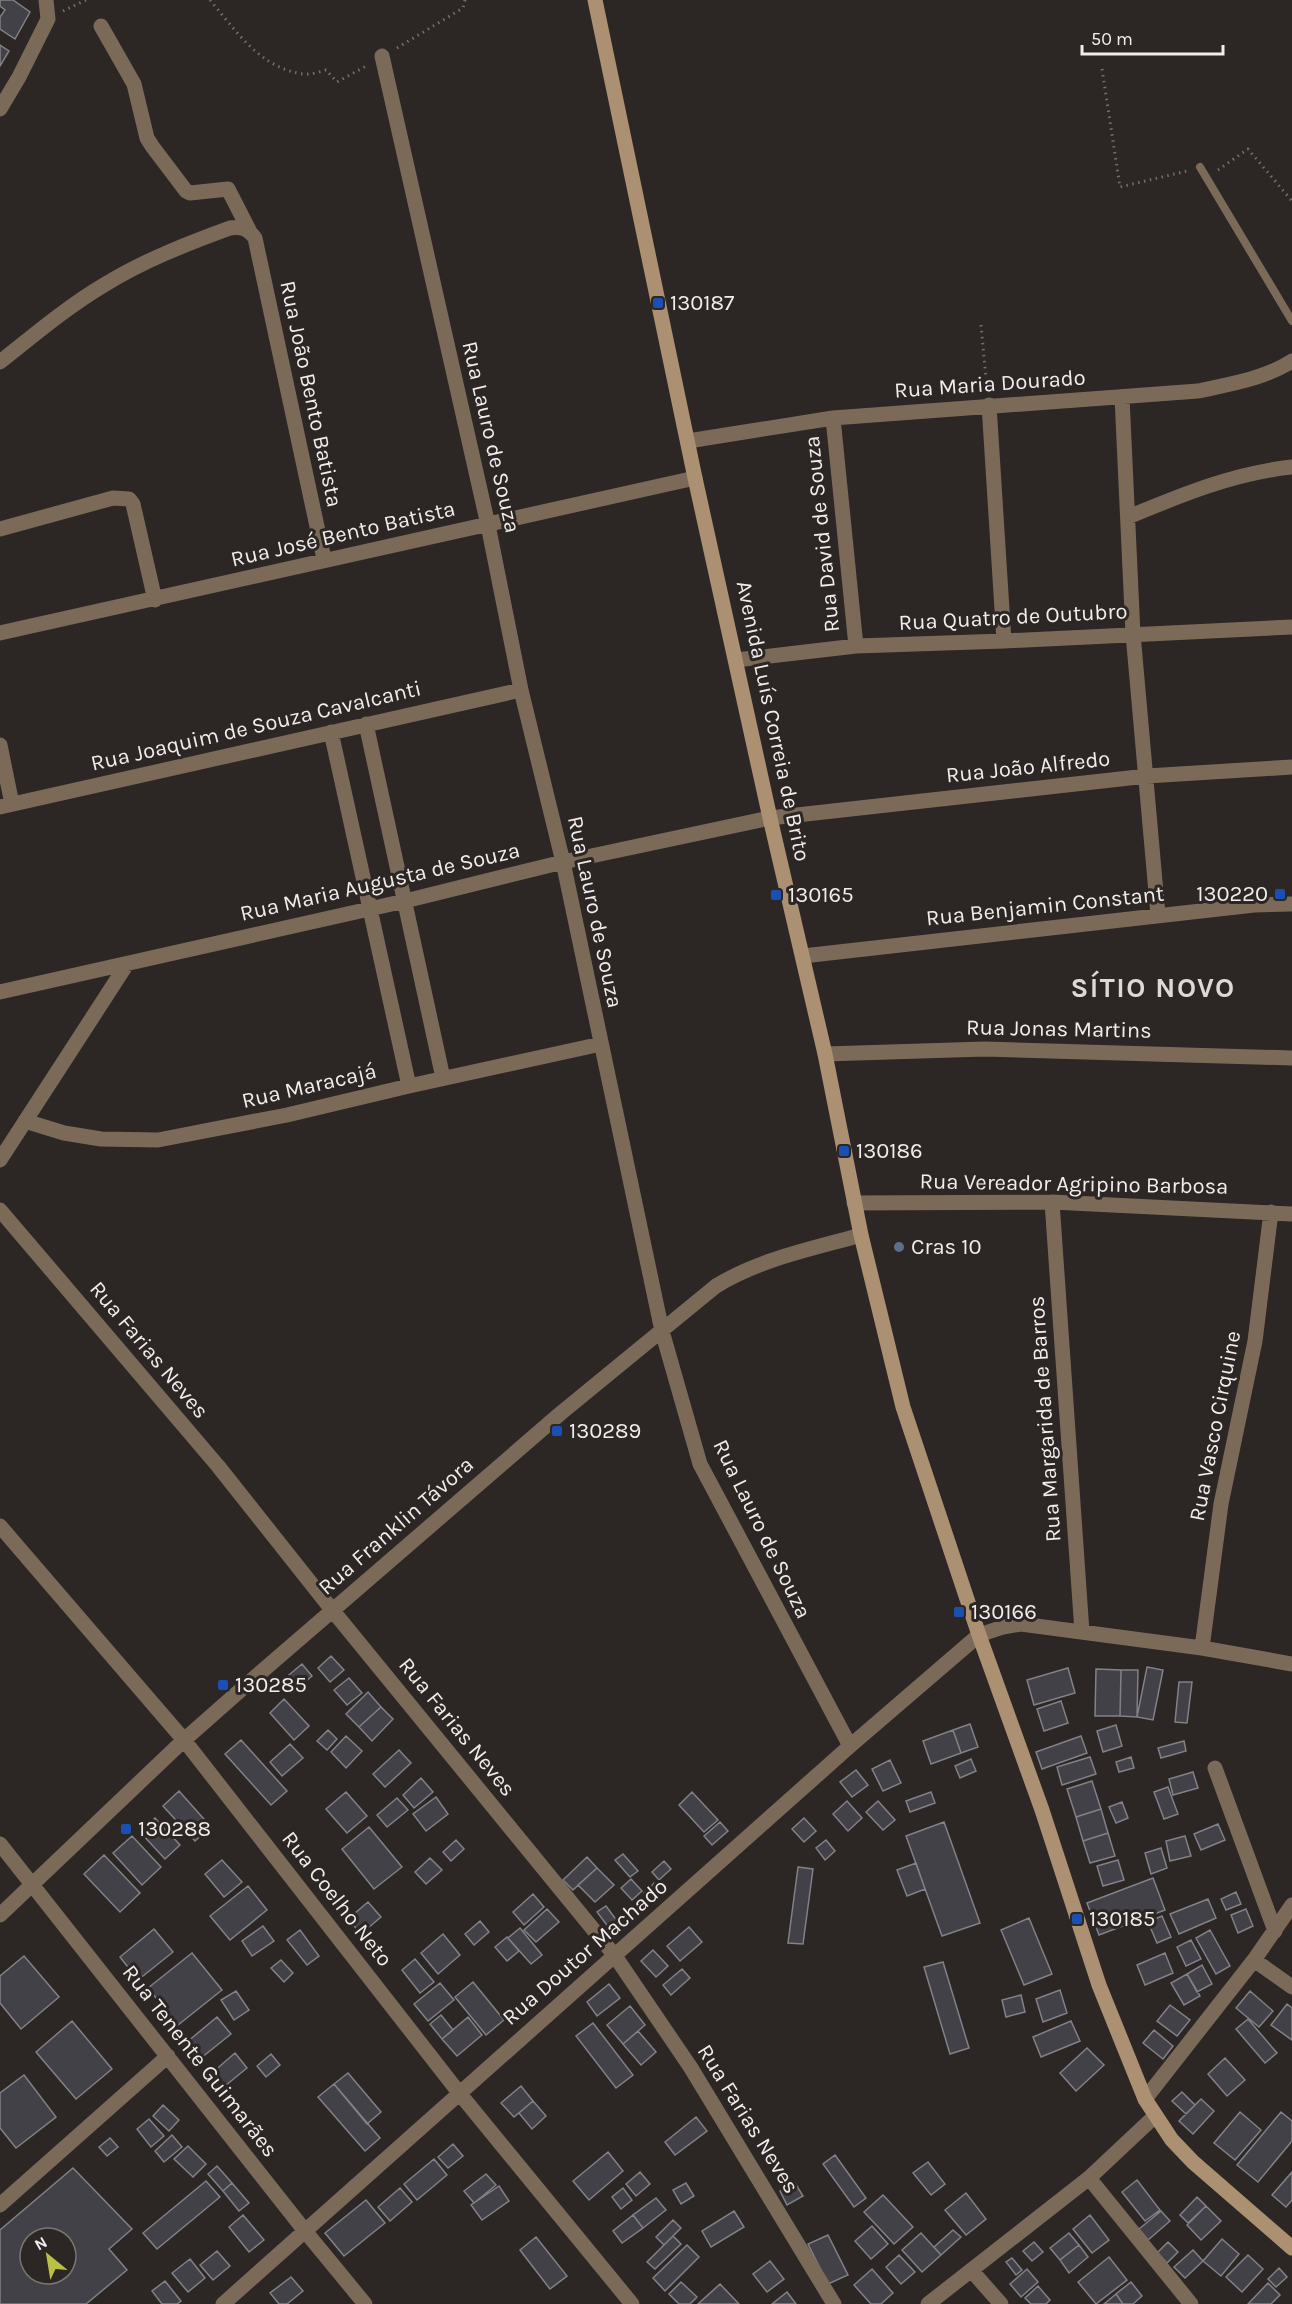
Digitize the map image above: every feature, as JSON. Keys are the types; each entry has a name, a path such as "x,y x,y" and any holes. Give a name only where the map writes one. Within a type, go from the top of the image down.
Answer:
{"main road":[{"name":"Avenida Luís Correia de Brito","path":"595,0 695,478 825,1054 861,1235 903,1407 979,1635 1042,1810 1099,1985 1145,2099 1172,2140 1193,2162 1292,2248"}],"street":[{"path":"0,109 48,19 46,0"},
{"name":"Rua João Bento Batista","path":"101,26 134,84 147,138 152,146 186,191 195,194 222,188 228,189 252,234 324,559"},
{"name":"Rua Lauro de Souza","path":"382,56 488,525 521,690 562,862 662,1331 700,1464 850,1746"},
{"path":"0,362 61,314 104,285 158,256 230,228 239,227 252,234"},
{"name":"Rua Maria Dourado","path":"688,441 833,418 1198,391 1277,370 1292,360"},
{"path":"1122,397 1133,634 1158,915"},
{"path":"989,405 1004,641"},
{"name":"Rua David de Souza","path":"833,418 856,646"},
{"path":"1128,517 1241,475 1292,467"},
{"name":"Rua José Bento Batista","path":"0,633 695,478"},
{"path":"0,529 113,498 129,499 133,504 155,600"},
{"name":"Rua Quatro de Outubro","path":"736,660 856,646 1292,627"},
{"name":"Rua Joaquim de Souza Cavalcanti","path":"6,805 521,690"},
{"path":"366,724 443,1078"},
{"path":"331,732 409,1086"},
{"path":"0,745 6,805"},
{"name":"Rua João Alfredo","path":"770,818 1147,776 1292,767"},
{"name":"Rua Maria Augusta de Souza","path":"0,992 405,901 562,862 770,818"},
{"name":"Rua Benjamin Constant","path":"803,956 1158,915 1254,905 1292,904"},
{"path":"0,1160 127,964"},
{"name":"Rua Maracajá","path":"25,1121 64,1133 101,1140 158,1140 287,1115 601,1044"},
{"name":"Rua Jonas Martins","path":"825,1054 985,1049 1292,1058"},
{"name":"Rua Vereador Agripino Barbosa","path":"854,1203 1052,1202 1292,1214"},
{"name":"Rua Margarida de Barros","path":"1052,1202 1082,1632"},
{"name":"Rua Farias Neves","path":"0,1210 218,1466 333,1611 615,1956 691,2068 834,2304"},
{"name":"Rua Vasco Cirquine","path":"1202,1648 1221,1504 1255,1341 1271,1212"},
{"name":"Rua Franklin Távora","path":"0,1915 184,1740 561,1413 716,1286 735,1274 756,1266 861,1235"},
{"name":"Rua Coelho Neto","path":"0,1526 184,1740 460,2094 632,2304"},
{"path":"979,1635 1021,1624 1202,1648 1292,1664"},
{"name":"Rua Doutor Machado","path":"223,2304 850,1746 979,1635"},
{"path":"1215,1768 1275,1930"},
{"name":"Rua Tenente Guimarães","path":"0,1845 365,2304"},
{"path":"1145,2099 1254,1960 1292,1905"},
{"path":"1254,1960 1292,1987"},
{"path":"0,2205 168,2056"},
{"path":"928,2304 1089,2178 1155,2116"},
{"path":"1089,2178 1191,2304"},
{"path":"971,2270 1001,2304"}],"lane":[{"path":"1200,168 1292,321"}],"path":[{"path":"48,19 86,0"},
{"path":"210,0 252,50 270,63 305,74 326,70 337,81 463,8 465,0"},
{"path":"1102,69 1120,188 1200,168"},
{"path":"1206,178 1248,149 1292,201"},
{"path":"981,325 989,405"}],"building":[{"path":"0,0 13,0 30,12 15,39 0,29 0,17 5,10 0,6"},
{"path":"0,45 9,51 0,66"},
{"path":"331,1656 344,1670 330,1682 318,1668"},
{"path":"302,1664 312,1676 294,1692 284,1679"},
{"path":"1147,1667 1163,1670 1153,1720 1137,1717"},
{"path":"1068,1668 1075,1693 1034,1705 1027,1680"},
{"path":"1096,1669 1121,1670 1120,1716 1095,1716"},
{"path":"1121,1670 1138,1670 1137,1717 1120,1716"},
{"path":"349,1678 362,1693 347,1705 334,1690"},
{"path":"1179,1682 1192,1682 1187,1723 1175,1722"},
{"path":"368,1692 381,1707 359,1727 346,1714"},
{"path":"284,1699 309,1726 294,1740 270,1713"},
{"path":"1061,1701 1068,1723 1044,1731 1037,1709"},
{"path":"381,1707 393,1719 372,1741 359,1727"},
{"path":"970,1724 978,1747 961,1753 953,1730"},
{"path":"1116,1725 1122,1746 1103,1752 1097,1731"},
{"path":"328,1730 337,1739 327,1750 317,1741"},
{"path":"953,1730 961,1753 931,1764 923,1741"},
{"path":"346,1736 362,1751 346,1768 331,1752"},
{"path":"1081,1736 1087,1753 1042,1769 1036,1752"},
{"path":"241,1740 287,1791 271,1805 225,1754"},
{"path":"1184,1741 1186,1751 1161,1758 1158,1748"},
{"path":"290,1744 303,1758 282,1776 270,1762"},
{"path":"399,1750 411,1763 385,1787 373,1774"},
{"path":"1090,1757 1096,1774 1062,1785 1057,1767"},
{"path":"1131,1757 1134,1768 1119,1772 1116,1762"},
{"path":"971,1759 976,1771 960,1778 955,1766"},
{"path":"890,1760 901,1783 883,1791 872,1769"},
{"path":"856,1770 868,1785 852,1797 840,1782"},
{"path":"1193,1772 1198,1788 1173,1795 1169,1779"},
{"path":"421,1778 433,1792 414,1808 403,1795"},
{"path":"1092,1781 1101,1809 1076,1817 1067,1789"},
{"path":"1168,1787 1178,1814 1164,1819 1154,1792"},
{"path":"179,1791 211,1827 195,1841 163,1806"},
{"path":"346,1792 367,1816 347,1833 326,1809"},
{"path":"692,1792 718,1820 704,1832 679,1805"},
{"path":"931,1792 935,1803 910,1812 906,1801"},
{"path":"436,1797 448,1814 426,1831 413,1814"},
{"path":"397,1798 408,1810 387,1827 377,1815"},
{"path":"847,1801 862,1818 848,1831 833,1814"},
{"path":"878,1801 895,1820 883,1830 866,1812"},
{"path":"1122,1802 1128,1818 1116,1823 1109,1807"},
{"path":"1101,1809 1108,1833 1083,1841 1076,1817"},
{"path":"155,1818 180,1845 165,1859 140,1832"},
{"path":"804,1818 816,1831 804,1842 792,1829"},
{"path":"720,1822 728,1831 712,1845 704,1836"},
{"path":"944,1822 980,1923 942,1936 906,1836"},
{"path":"1218,1824 1225,1840 1201,1850 1194,1834"},
{"path":"369,1827 402,1867 374,1889 342,1849"},
{"path":"1108,1833 1115,1856 1090,1863 1083,1841"},
{"path":"132,1836 161,1867 142,1885 113,1853"},
{"path":"1185,1836 1191,1856 1170,1861 1166,1841"},
{"path":"456,1840 464,1849 451,1861 443,1852"},
{"path":"826,1840 835,1851 825,1860 816,1848"},
{"path":"1161,1848 1167,1868 1151,1874 1145,1853"},
{"path":"623,1854 638,1871 630,1877 615,1860"},
{"path":"104,1855 140,1893 120,1912 84,1874"},
{"path":"587,1857 597,1868 573,1890 563,1880"},
{"path":"430,1858 442,1870 426,1884 415,1872"},
{"path":"222,1860 242,1882 224,1897 205,1874"},
{"path":"1118,1860 1124,1880 1103,1886 1097,1866"},
{"path":"664,1861 671,1869 659,1880 652,1872"},
{"path":"916,1863 925,1889 907,1896 897,1870"},
{"path":"798,1867 813,1869 803,1944 788,1943"},
{"path":"597,1868 614,1885 595,1902 578,1885"},
{"path":"1153,1878 1165,1910 1099,1935 1087,1903"},
{"path":"631,1879 642,1891 632,1900 621,1888"},
{"path":"654,1883 663,1893 653,1902 644,1893"},
{"path":"248,1886 267,1910 230,1940 210,1916"},
{"path":"1236,1892 1241,1904 1226,1910 1221,1899"},
{"path":"533,1894 544,1907 524,1925 513,1912"},
{"path":"1208,1899 1216,1918 1179,1934 1170,1914"},
{"path":"368,1902 381,1917 361,1934 348,1919"},
{"path":"606,1906 623,1929 615,1936 597,1912"},
{"path":"547,1909 559,1922 536,1942 524,1930"},
{"path":"1246,1909 1253,1926 1238,1933 1231,1915"},
{"path":"1162,1916 1171,1937 1157,1943 1148,1922"},
{"path":"1029,1918 1052,1974 1024,1985 1001,1930"},
{"path":"480,1921 489,1932 474,1945 465,1934"},
{"path":"263,1926 274,1941 252,1956 242,1941"},
{"path":"689,1927 702,1942 680,1961 667,1946"},
{"path":"520,1928 542,1955 531,1964 508,1938"},
{"path":"154,1929 173,1952 138,1980 120,1957"},
{"path":"300,1930 319,1956 307,1965 287,1940"},
{"path":"1210,1930 1230,1966 1216,1974 1196,1938"},
{"path":"443,1934 460,1955 438,1974 421,1953"},
{"path":"507,1937 519,1951 507,1961 495,1947"},
{"path":"1191,1940 1201,1959 1186,1966 1177,1947"},
{"path":"653,1950 668,1966 656,1977 641,1961"},
{"path":"192,1953 222,1990 178,2025 148,1988"},
{"path":"1165,1953 1173,1973 1145,1985 1137,1965"},
{"path":"24,1956 59,1997 21,2029 0,2003 0,1976"},
{"path":"415,1959 434,1982 420,1993 402,1970"},
{"path":"281,1960 293,1973 284,1982 271,1968"},
{"path":"943,1962 969,2048 950,2054 924,1967"},
{"path":"1202,1965 1212,1984 1197,1992 1187,1974"},
{"path":"682,1969 690,1978 671,1995 663,1985"},
{"path":"1187,1974 1200,1996 1184,2005 1171,1983"},
{"path":"473,1982 504,2020 486,2035 455,1997"},
{"path":"440,1983 454,2000 428,2021 414,2004"},
{"path":"609,1984 620,1998 597,2016 587,2002"},
{"path":"1060,1990 1067,2013 1043,2022 1036,1999"},
{"path":"236,1991 249,2010 234,2020 221,2000"},
{"path":"1250,1991 1273,2011 1259,2027 1236,2008"},
{"path":"1021,1995 1025,2012 1006,2017 1002,2000"},
{"path":"1287,2004 1292,2008 1292,2040 1271,2025"},
{"path":"1170,2005 1190,2020 1177,2036 1157,2021"},
{"path":"630,2006 645,2025 623,2044 607,2025"},
{"path":"441,2015 453,2030 442,2039 430,2024"},
{"path":"217,2017 231,2034 201,2058 187,2042"},
{"path":"468,2017 482,2035 457,2056 442,2039"},
{"path":"1248,2019 1277,2053 1265,2063 1236,2029"},
{"path":"72,2021 112,2069 76,2099 36,2052"},
{"path":"1071,2021 1080,2041 1041,2057 1033,2037"},
{"path":"593,2023 633,2075 616,2088 576,2036"},
{"path":"1154,2030 1173,2046 1163,2059 1143,2043"},
{"path":"638,2031 656,2052 641,2065 623,2044"},
{"path":"1087,2048 1104,2065 1076,2091 1060,2073"},
{"path":"235,2053 247,2068 225,2086 213,2072"},
{"path":"271,2054 280,2065 266,2077 257,2066"},
{"path":"1225,2058 1245,2080 1227,2096 1208,2074"},
{"path":"348,2073 381,2112 367,2124 334,2084"},
{"path":"24,2075 56,2117 16,2148 0,2128 0,2093"},
{"path":"334,2084 380,2138 365,2151 318,2097"},
{"path":"521,2086 533,2101 514,2117 501,2103"},
{"path":"1182,2092 1195,2105 1186,2114 1172,2101"},
{"path":"1201,2099 1214,2111 1193,2134 1179,2121"},
{"path":"533,2101 546,2116 532,2129 519,2113"},
{"path":"163,2105 179,2120 169,2131 153,2116"},
{"path":"1240,2112 1261,2130 1235,2160 1214,2143"},
{"path":"1281,2112 1292,2121 1292,2141 1258,2182 1237,2165"},
{"path":"696,2117 707,2131 675,2155 665,2142"},
{"path":"149,2119 164,2136 151,2147 137,2129"},
{"path":"172,2135 182,2147 164,2162 155,2151"},
{"path":"110,2138 118,2147 107,2156 99,2147"},
{"path":"453,2144 463,2156 448,2168 438,2157"},
{"path":"188,2146 206,2164 193,2177 174,2159"},
{"path":"608,2152 623,2171 589,2200 573,2181"},
{"path":"835,2155 866,2198 854,2207 823,2164"},
{"path":"434,2159 447,2175 417,2200 404,2184"},
{"path":"928,2162 945,2184 931,2195 913,2173"},
{"path":"217,2166 232,2183 223,2191 208,2174"},
{"path":"73,2168 132,2229 109,2249 127,2270 86,2304 0,2304 0,2230"},
{"path":"640,2172 650,2184 636,2196 626,2184"},
{"path":"1292,2172 1292,2200 1286,2207 1272,2195"},
{"path":"486,2174 496,2185 474,2203 464,2191"},
{"path":"1137,2180 1160,2210 1145,2221 1122,2192"},
{"path":"206,2181 220,2197 157,2249 143,2233"},
{"path":"232,2183 249,2203 239,2211 223,2191"},
{"path":"686,2183 694,2196 681,2204 673,2190"},
{"path":"795,2183 803,2196 787,2205 780,2191"},
{"path":"499,2186 509,2201 482,2220 471,2205"},
{"path":"400,2188 412,2202 390,2221 378,2207"},
{"path":"623,2188 632,2200 621,2209 612,2197"},
{"path":"966,2193 986,2219 966,2235 945,2210"},
{"path":"883,2195 913,2227 894,2244 864,2212"},
{"path":"1197,2197 1206,2206 1188,2223 1180,2215"},
{"path":"656,2198 666,2210 643,2228 633,2215"},
{"path":"366,2200 385,2223 344,2256 325,2233"},
{"path":"1206,2206 1221,2221 1201,2240 1187,2225"},
{"path":"734,2211 744,2227 711,2247 702,2231"},
{"path":"1161,2211 1170,2221 1148,2240 1139,2229"},
{"path":"243,2215 264,2240 249,2252 229,2227"},
{"path":"633,2215 643,2228 622,2243 613,2231"},
{"path":"1090,2215 1109,2240 1092,2253 1073,2229"},
{"path":"673,2220 681,2228 664,2245 656,2237"},
{"path":"872,2226 888,2244 871,2259 855,2241"},
{"path":"953,2230 961,2237 941,2255 934,2247"},
{"path":"921,2233 941,2255 922,2272 902,2250"},
{"path":"1069,2233 1079,2245 1060,2260 1050,2248"},
{"path":"828,2235 848,2275 828,2284 808,2244"},
{"path":"673,2236 681,2244 655,2269 647,2262"},
{"path":"536,2237 567,2276 550,2289 520,2250"},
{"path":"1222,2239 1239,2254 1221,2276 1203,2261"},
{"path":"1034,2242 1043,2252 1032,2261 1023,2251"},
{"path":"1168,2242 1178,2252 1167,2263 1157,2253"},
{"path":"687,2245 699,2257 665,2291 653,2278"},
{"path":"1079,2245 1088,2257 1069,2273 1060,2260"},
{"path":"1193,2250 1203,2261 1185,2278 1174,2267"},
{"path":"217,2251 230,2266 213,2280 200,2265"},
{"path":"899,2255 915,2272 901,2284 886,2267"},
{"path":"1248,2255 1263,2269 1242,2292 1226,2277"},
{"path":"1109,2257 1127,2280 1096,2304 1078,2282"},
{"path":"1012,2258 1022,2270 1016,2275 1006,2262"},
{"path":"190,2259 205,2278 188,2292 172,2273"},
{"path":"770,2261 784,2279 767,2292 753,2274"},
{"path":"1279,2268 1287,2277 1276,2287 1268,2279"},
{"path":"872,2269 893,2293 881,2304 871,2304 854,2285"},
{"path":"1027,2269 1038,2282 1021,2297 1010,2284"},
{"path":"291,2277 303,2291 287,2304 279,2304 270,2293"},
{"path":"165,2281 181,2301 177,2304 162,2304 152,2291"},
{"path":"681,2282 697,2297 690,2304 679,2304 669,2294"},
{"path":"1131,2282 1142,2296 1133,2304 1123,2304 1116,2294"},
{"path":"1268,2283 1280,2295 1271,2304 1248,2304"},
{"path":"720,2284 739,2304 698,2304"},
{"path":"1038,2286 1050,2300 1046,2304 1031,2304 1025,2298"},
{"path":"787,2292 796,2304 772,2304"},
{"path":"1116,2294 1123,2304 1104,2304"}],"place":[{"name":"130187","path":"658,303"},
{"name":"130220","path":"1280,894"},
{"name":"130165","path":"776,895"},
{"name":"130186","path":"844,1151"},
{"name":"Cras 10","path":"899,1247"},
{"name":"130289","path":"557,1431"},
{"name":"130166","path":"959,1612"},
{"name":"130285","path":"223,1685"},
{"name":"130288","path":"126,1829"},
{"name":"130185","path":"1077,1919"}],"district":[{"name":"SÍTIO NOVO","path":"1153,987"}]}
